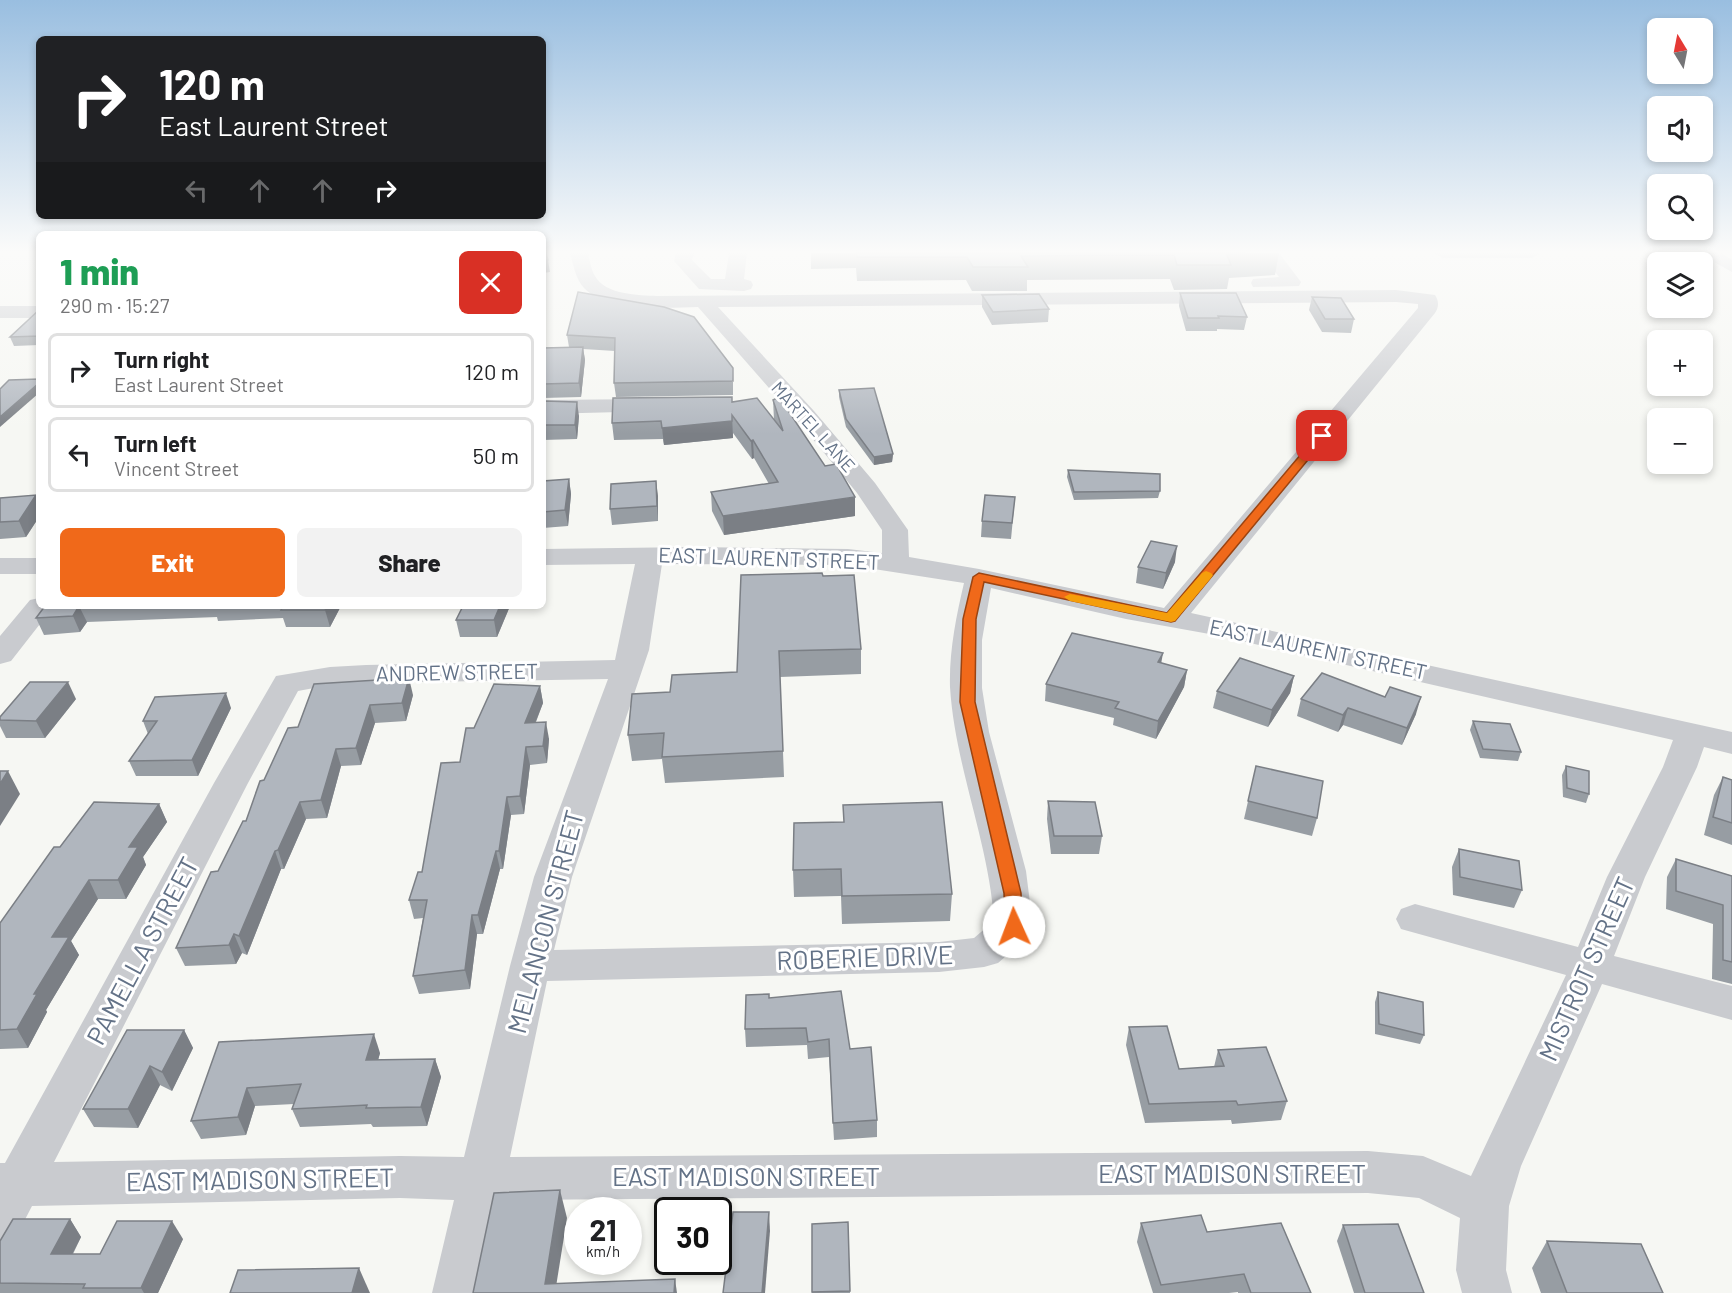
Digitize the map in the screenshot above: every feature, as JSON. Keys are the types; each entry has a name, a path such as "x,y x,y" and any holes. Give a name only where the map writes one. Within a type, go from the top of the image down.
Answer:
{"street":[{"name":"MARTEL LANE","path":"713,313 845,462 895,530 896,563"},
{"path":"1171,618 1424,313"},
{"path":"769,405 793,404"},
{"path":"546,407 674,406"},
{"name":"MELANCON STREET","path":"457,1293 530,966 553,877 634,650 650,556"},
{"name":"EAST LAURENT STREET","path":"546,557 848,557 896,563 979,577 1171,618 1732,743"},
{"path":"0,566 36,566"},
{"name":"ROBERIE DRIVE","path":"530,966 939,957 984,952 1014,927 1012,893 967,702 969,619 979,577"},
{"path":"0,655 38,609"},
{"name":"ANDREW STREET","path":"287,683 330,676 627,669"},
{"name":"PAMELLA STREET","path":"6,1196 287,683"},
{"name":"MISTROT STREET","path":"1487,1293 1481,1270 1485,1206 1498,1166 1590,966 1626,876 1680,767 1692,733"},
{"path":"1415,919 1732,1004"},
{"name":"EAST MADISON STREET","path":"6,1196 388,1177 482,1179 1368,1172 1423,1177 1485,1206"}],"building":[{"path":"35,313 36,313 36,336 10,337"},
{"path":"573,313 683,313 694,317 733,368 733,381 614,383 615,338 567,335"},
{"path":"1187,313 1245,313 1247,317 1218,316 1219,318 1188,318"},
{"path":"1322,313 1350,313 1354,319 1325,319"},
{"path":"583,347 579,383 546,384 546,348"},
{"path":"36,379 36,386 0,417 0,389 9,380"},
{"path":"874,388 893,454 874,457 846,419 839,390"},
{"path":"732,397 732,402 757,398 783,431 773,400 779,397 825,466 836,464 855,497 723,516 711,492 778,482 753,440 751,441 732,415 732,421 662,428 661,421 612,423 613,398"},
{"path":"546,401 577,402 575,425 546,425"},
{"path":"1068,470 1160,474 1160,491 1074,492"},
{"path":"569,479 565,510 546,512 546,481"},
{"path":"656,481 657,506 610,509 611,484"},
{"path":"36,495 19,521 0,522 0,498"},
{"path":"985,495 1015,497 1012,523 982,521"},
{"path":"1151,541 1177,546 1166,573 1138,567"},
{"path":"822,573 823,576 854,575 861,649 779,651 783,751 662,757 664,733 628,735 632,694 670,692 672,675 737,672 741,575"},
{"path":"43,609 77,609 73,616 36,618"},
{"path":"282,609 326,609 325,610"},
{"path":"462,609 499,609 494,620 456,620"},
{"path":"1072,633 1163,653 1158,662 1187,670 1158,721 1115,708 1119,702 1046,684"},
{"path":"1240,658 1294,676 1272,710 1217,691"},
{"path":"1322,673 1385,697 1390,687 1421,697 1407,728 1348,708 1343,715 1301,699"},
{"path":"409,678 402,703 370,705 356,748 336,749 321,800 300,802 278,850 275,851 239,936 234,934 229,945 176,948 211,872 218,871 243,821 246,821 260,781 264,780 288,728 298,727 314,684"},
{"path":"30,682 68,682 36,721 0,720 0,717"},
{"path":"494,684 540,686 525,723 546,722 543,746 526,747 520,796 507,797 499,851 496,851 478,915 472,915 465,970 413,976 427,900 409,900 418,872 422,872 441,763 460,762 466,728 474,728"},
{"path":"226,693 192,760 129,761 157,721 143,721 155,697"},
{"path":"1473,721 1510,724 1521,752 1483,749"},
{"path":"1256,766 1323,781 1317,818 1248,801"},
{"path":"1566,766 1589,771 1589,794 1567,788"},
{"path":"0,771 8,771 0,784"},
{"path":"1723,777 1732,780 1732,823 1713,817"},
{"path":"1048,801 1095,802 1102,836 1054,836"},
{"path":"94,802 159,804 129,847 138,847 118,880 89,880 52,937 69,937 34,994 37,994 17,1029 0,1030 0,923 54,847 60,847"},
{"path":"942,802 952,894 842,896 841,869 793,870 794,823 844,822 843,805"},
{"path":"1459,849 1519,861 1522,890 1460,877"},
{"path":"1676,859 1732,876 1732,962 1723,960 1723,905 1676,891"},
{"path":"841,991 850,1049 871,1047 877,1120 833,1123 829,1039 808,1042 806,1028 745,1029 746,995 769,994 769,998"},
{"path":"1378,992 1423,1002 1424,1035 1379,1024"},
{"path":"1167,1026 1179,1069 1224,1066 1218,1050 1266,1047 1287,1101 1238,1105 1236,1101 1149,1104 1129,1027"},
{"path":"127,1030 184,1030 162,1072 150,1066 128,1109 83,1109"},
{"path":"374,1034 366,1060 435,1059 421,1107 366,1108 367,1105 292,1109 301,1084 247,1088 238,1117 191,1121 219,1042"},
{"path":"560,1190 545,1284 675,1279 674,1293 473,1293 494,1193"},
{"path":"733,1212 769,1212 762,1293 723,1293 725,1275 732,1275"},
{"path":"1201,1215 1207,1232 1281,1223 1311,1293 1251,1293 1244,1274 1161,1285 1141,1223"},
{"path":"13,1219 70,1219 51,1254 100,1254 117,1221 172,1221 141,1288 83,1288 85,1284 0,1283 0,1241"},
{"path":"848,1222 850,1291 812,1292 812,1224"},
{"path":"1398,1224 1424,1293 1365,1293 1343,1225"},
{"path":"1547,1241 1641,1244 1663,1293 1567,1293"},
{"path":"359,1268 352,1293 230,1293 238,1270"}],"slow traffic":[{"path":"1070,597 1171,618 1206,575"}],"route":[{"path":"1014,927 1012,893 967,702 969,619 979,577 1171,618 1322,436"}]}
